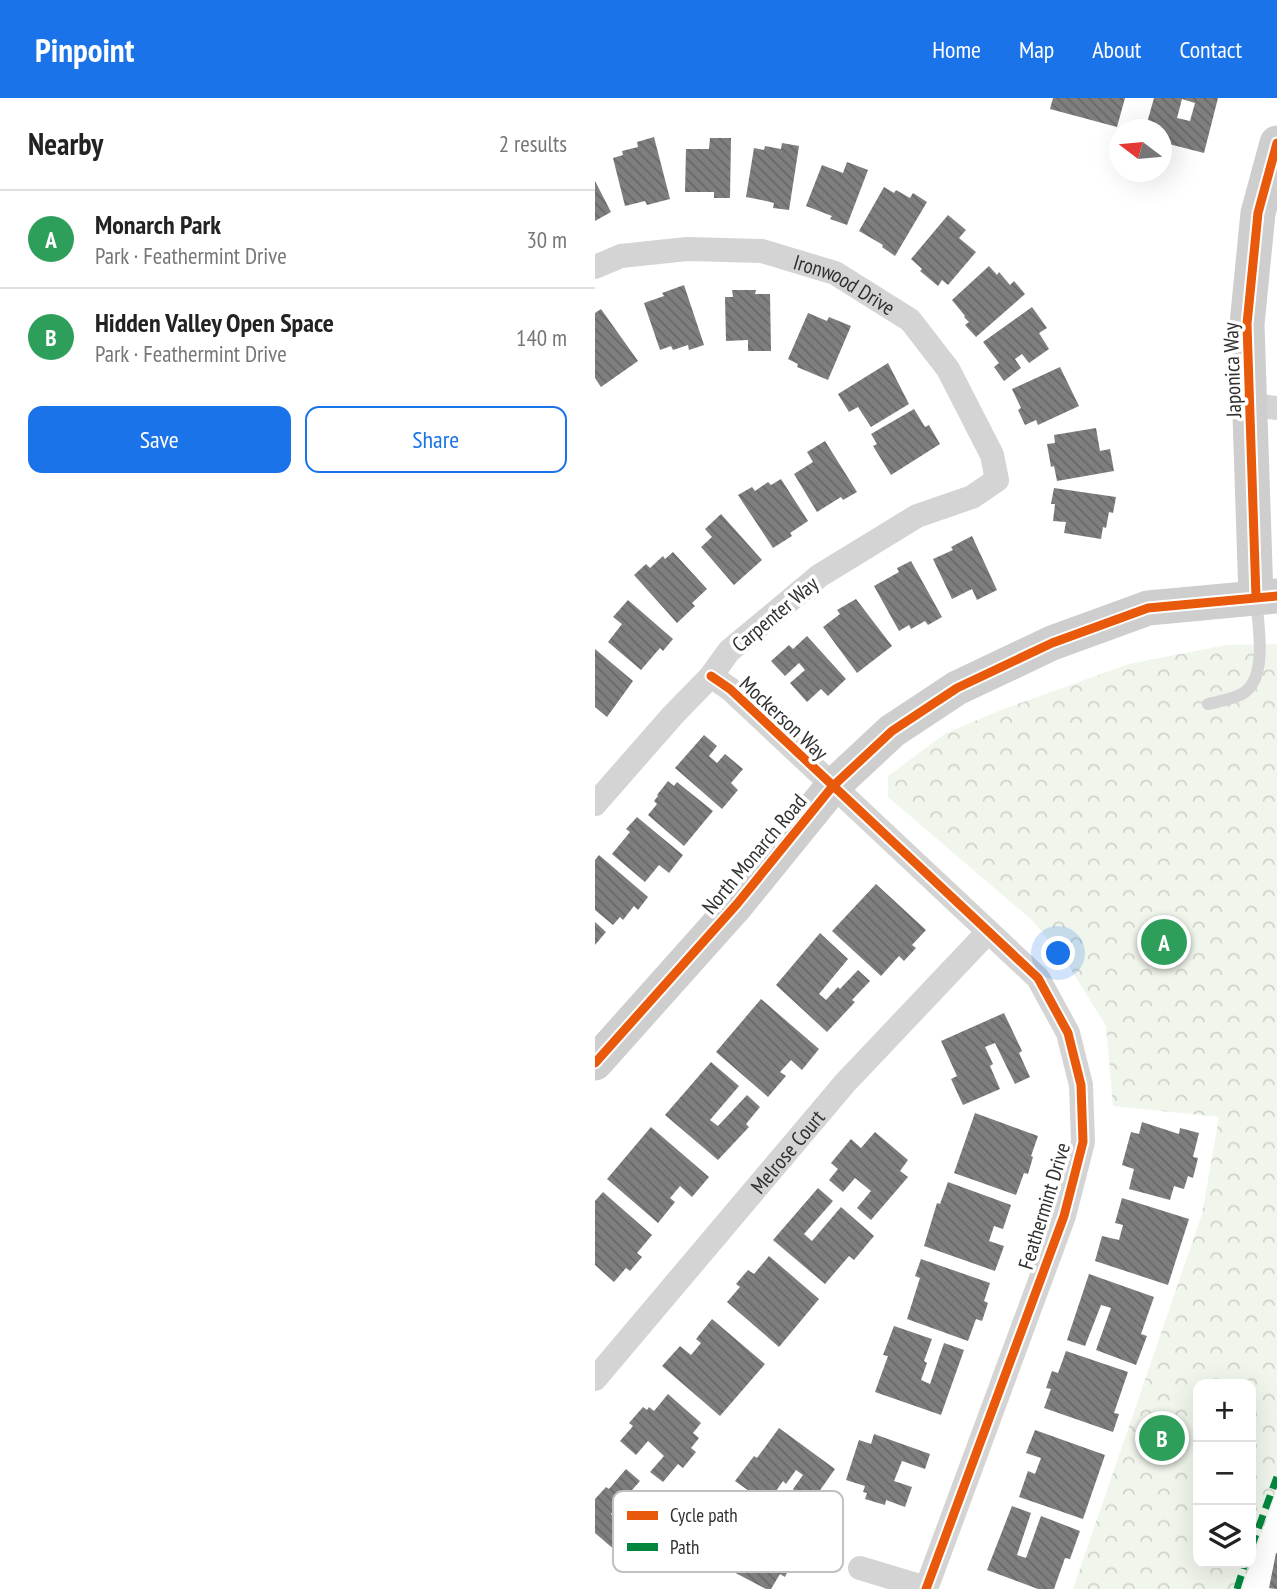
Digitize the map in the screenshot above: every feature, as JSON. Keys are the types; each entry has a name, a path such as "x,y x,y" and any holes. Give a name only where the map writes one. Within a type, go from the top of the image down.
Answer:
{"street":[{"name":"Japonica Way","path":"1266,597 1264,406 1247,324 1258,213 1277,143"},
{"name":"Ironwood Drive","path":"595,267 621,256 687,249 749,250 762,251 835,273 910,320 948,369 992,455 997,480"},
{"name":"Carpenter Way","path":"595,804 711,676 729,651 819,576 918,516 972,497 997,480"},
{"name":"North Monarch Road","path":"595,1063 737,904 832,787 892,732 957,688 1052,643 1148,608 1266,597"},
{"name":"Mockerson Way","path":"711,676 730,689 832,787"},
{"name":"Feathermint Drive","path":"832,787 863,812 1038,978 1068,1033 1081,1085 1083,1142 1064,1216 926,1589"},
{"name":"Melrose Court","path":"595,1380 845,1083 988,932"},
{"path":"860,1568 926,1589"}],"lane":[{"path":"1208,704 1246,692 1255,680 1259,667 1266,597"}],"green space":[{"path":"1277,644 1277,1491 1256,1550 1256,1379 1193,1379 1193,1568 1250,1568 1242,1589 1073,1589 1202,1214 1219,1117 1113,1106 1106,1026 1067,963 1033,921 888,797 888,776 946,733 1001,710 1129,664 1226,645"}],"building":[{"path":"1053,98 1125,98 1119,119 1109,119 1109,125 1050,109"},
{"path":"1154,98 1218,98 1204,153 1172,145 1172,119 1148,119","holes":["1182,99 1195,103 1190,121 1177,118"]},
{"path":"654,137 670,199 647,205 645,201 625,206 613,158 623,155 622,151 638,147 637,142"},
{"path":"710,138 731,138 730,198 714,198 714,192 685,192 686,149 709,149"},
{"path":"782,143 799,146 789,210 773,208 774,203 746,197 754,148 764,150 765,146 781,149"},
{"path":"847,162 868,170 847,225 806,206 822,165 843,173"},
{"path":"595,181 611,212 595,221"},
{"path":"884,187 910,198 913,193 927,202 895,256 882,247 883,245 859,231"},
{"path":"948,215 966,230 959,238 976,252 948,285 942,280 938,286 920,271 922,269 911,259"},
{"path":"989,266 997,275 999,272 1010,285 1014,281 1025,294 976,337 965,325 969,322 952,300"},
{"path":"684,285 704,345 689,350 688,345 673,350 671,346 660,350 644,303"},
{"path":"732,290 756,290 755,294 770,294 771,351 748,351 748,340 726,341 725,297 733,297"},
{"path":"1032,307 1047,328 1039,333 1049,349 1029,363 1022,354 1015,359 1021,368 1004,381 994,367 999,363 983,342"},
{"path":"601,309 638,361 601,387 595,378 595,313"},
{"path":"808,313 827,321 829,317 851,326 828,380 797,367 798,364 788,359"},
{"path":"888,363 909,404 871,427 858,407 849,412 838,394"},
{"path":"1060,367 1079,406 1038,425 1036,420 1025,425 1012,389"},
{"path":"914,409 925,427 929,425 940,444 891,475 873,446 877,444 871,434"},
{"path":"1096,428 1100,451 1110,449 1114,471 1057,481 1054,466 1051,467 1047,444 1055,443 1054,435"},
{"path":"825,441 857,492 843,500 841,497 817,512 794,474 813,462 807,452"},
{"path":"781,479 808,521 790,533 792,536 773,548 738,495 752,487 755,491 768,482 771,485"},
{"path":"1054,488 1116,497 1113,513 1109,512 1101,539 1064,533 1066,522 1053,521 1055,504 1051,504"},
{"path":"721,514 762,560 734,585 701,547 712,537 705,529"},
{"path":"972,536 997,590 977,600 972,589 952,599 933,559 953,550 951,547"},
{"path":"673,552 707,589 692,603 695,606 677,623 634,575 646,564 650,568 663,556 665,559"},
{"path":"911,561 942,617 928,625 925,621 911,629 909,625 899,631 874,586 899,572 897,568"},
{"path":"856,599 892,646 857,673 823,627 840,614 837,610"},
{"path":"628,600 673,639 663,651 660,648 641,670 608,642 622,624 613,617"},
{"path":"807,636 846,679 828,696 821,689 807,702 790,683 805,670 799,663 785,676 771,661 789,645 793,649"},
{"path":"595,649 633,681 607,717 595,707"},
{"path":"704,735 717,746 709,756 717,763 725,754 743,769 731,783 738,790 722,809 675,768"},
{"path":"668,781 674,786 677,782 713,811 684,846 648,815 657,804 654,801 657,795"},
{"path":"637,817 683,855 669,873 659,865 645,882 612,854 630,832 626,829"},
{"path":"599,855 648,897 638,910 634,906 623,920 620,917 613,925 595,910 595,860"},
{"path":"876,884 926,930 912,945 916,948 904,961 899,956 881,976 832,931"},
{"path":"595,922 606,932 595,945"},
{"path":"820,933 848,959 819,994 826,1000 858,970 870,981 827,1032 776,985"},
{"path":"761,999 819,1049 802,1070 791,1060 780,1072 786,1076 768,1097 716,1052"},
{"path":"1004,1013 1022,1051 1019,1053 1030,1077 1015,1084 995,1043 985,1047 1000,1089 963,1105 951,1079 957,1076 941,1041"},
{"path":"711,1062 739,1086 710,1120 718,1126 747,1095 760,1107 746,1124 749,1127 718,1160 665,1115"},
{"path":"975,1113 1038,1136 1028,1174 1024,1173 1016,1195 954,1173"},
{"path":"1142,1122 1179,1134 1180,1128 1199,1133 1193,1157 1198,1158 1193,1178 1188,1176 1184,1189 1174,1186 1170,1200 1129,1189 1134,1169 1122,1165 1131,1132 1139,1134"},
{"path":"651,1127 709,1177 692,1197 680,1186 670,1198 675,1202 658,1223 607,1179"},
{"path":"875,1132 908,1160 900,1171 908,1177 871,1220 857,1208 871,1191 855,1178 843,1192 829,1180 838,1169 831,1163 851,1139 861,1148"},
{"path":"948,1182 1011,1205 1003,1229 994,1226 989,1241 1004,1246 995,1271 924,1246 937,1203 940,1204"},
{"path":"818,1188 833,1201 804,1234 812,1241 841,1207 874,1236 854,1260 849,1256 825,1284 773,1240"},
{"path":"603,1192 652,1235 637,1253 642,1257 630,1271 626,1268 614,1282 595,1265 595,1201"},
{"path":"1122,1198 1189,1219 1168,1285 1095,1261 1102,1236 1119,1240 1123,1225 1115,1223"},
{"path":"769,1256 819,1299 779,1347 727,1302 740,1287 736,1284 748,1270 754,1274"},
{"path":"921,1259 990,1283 984,1301 988,1303 982,1321 976,1319 968,1341 907,1319 920,1278 915,1276"},
{"path":"1089,1274 1154,1297 1141,1334 1147,1336 1136,1365 1096,1350 1111,1308 1101,1305 1085,1346 1067,1340"},
{"path":"712,1319 765,1364 720,1416 662,1366 680,1346 691,1355 701,1343 696,1339"},
{"path":"894,1326 932,1339 921,1380 930,1384 944,1343 964,1350 941,1415 875,1392 888,1356 883,1355"},
{"path":"1066,1351 1128,1372 1114,1413 1119,1414 1113,1432 1044,1408 1051,1389 1046,1388 1052,1371 1058,1373"},
{"path":"668,1394 701,1423 693,1433 699,1438 691,1448 696,1452 683,1468 678,1464 663,1482 650,1472 664,1456 648,1441 636,1455 620,1441 633,1426 629,1423 643,1407 654,1411"},
{"path":"779,1428 835,1469 819,1491 794,1491 793,1489 803,1475 796,1470 786,1484 783,1481 776,1491 749,1491 735,1481 754,1456 757,1458"},
{"path":"1035,1430 1105,1455 1083,1519 1019,1497 1028,1471 1035,1474 1041,1458 1026,1453"},
{"path":"874,1434 930,1454 925,1469 902,1461 894,1481 912,1487 905,1507 886,1500 885,1505 865,1499 865,1486 846,1480 859,1440 871,1444"},
{"path":"626,1469 640,1481 631,1491 613,1491 613,1548 595,1533 595,1499 606,1487 609,1489"},
{"path":"1012,1506 1031,1513 1017,1555 1026,1558 1041,1516 1080,1531 1070,1559 1065,1558 1054,1589 1038,1589 987,1570"},
{"path":"1277,1553 1277,1589 1269,1588"},
{"path":"734,1572 787,1572 785,1577 780,1574 771,1589"}],"marked path":[{"path":"1256,1534 1277,1477"},
{"path":"1237,1589 1243,1568"}],"cycle path":[{"path":"1256,598 1247,324 1258,213 1277,143"},
{"path":"595,1063 737,904 832,787 892,731 957,688 1052,643 1148,608 1277,596"},
{"path":"711,676 730,689 1038,978 1068,1033 1081,1085 1083,1142 1064,1216 926,1589"}],"place":[{"name":"Monarch Park","path":"1164,942"},
{"name":"Hidden Valley Open Space","path":"1162,1438"}]}
